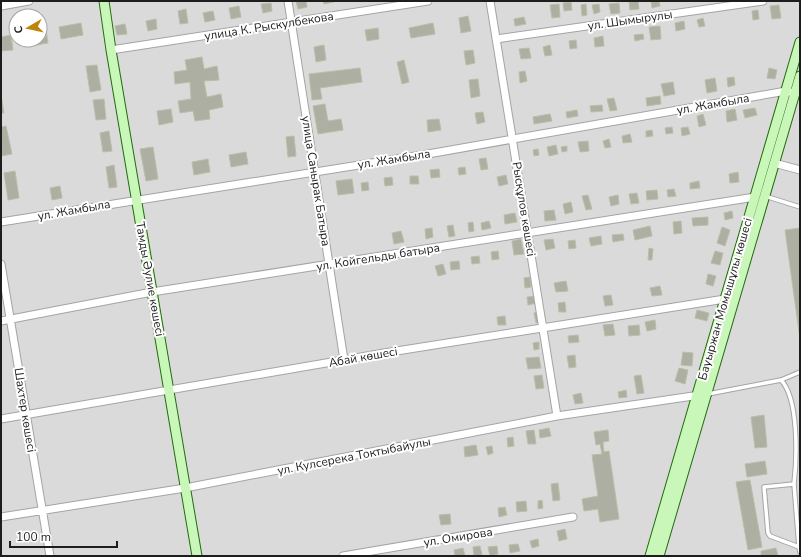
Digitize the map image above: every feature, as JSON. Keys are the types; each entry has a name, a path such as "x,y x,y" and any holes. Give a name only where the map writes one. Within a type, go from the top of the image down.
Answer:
{"street":[{"path":"1,6 29,1"},
{"name":"Тамды Әулие көшесі","path":"104,1 197,556"},
{"name":"улица Санырак Батыра","path":"288,1 344,360"},
{"name":"улица К. Рыскулбекова","path":"111,50 428,1"},
{"name":"Рысқұлов көшесі","path":"490,1 557,416"},
{"name":"ул. Шымырулы","path":"496,39 763,1"},
{"name":"Бауыржан Момышұлы көшесі","path":"650,556 774,163 800,42"},
{"name":"Бауыржан Момышұлы көшесі","path":"660,556 702,395 725,299 755,197 790,92 800,76"},
{"name":"ул. Жамбыла","path":"1,222 136,199 512,140 790,92"},
{"path":"774,163 800,170"},
{"name":"ул. Койгельды батыра","path":"1,321 152,292 755,197"},
{"name":"Шахтер көшесі","path":"1,264 50,556"},
{"name":"Абай көшесі","path":"1,419 543,327 725,299"},
{"name":"ул. Кулсерека Токтыбайулы","path":"1,517 185,488 557,416 702,395"},
{"name":"ул. Омирова","path":"342,556 573,518"}],"lane":[{"path":"764,196 800,206"},
{"path":"702,395 781,380 800,372"},
{"path":"781,380 786,385 788,392 795,432 797,456 794,484 800,552"},
{"path":"794,484 768,486 764,489 768,535 799,547"}],"shaded area":[{"path":"1,1 800,1 800,556 1,556"}],"building":[{"path":"296,1 306,1 307,7 298,9"},
{"path":"323,1 334,1 334,2 324,4"},
{"path":"629,1 638,1 639,9 630,10"},
{"path":"651,1 659,1 660,6 652,8"},
{"path":"571,2 572,10 564,11 563,3"},
{"path":"271,3 272,11 263,13 261,4"},
{"path":"619,3 620,13 611,14 609,4"},
{"path":"559,4 560,17 552,18 550,5"},
{"path":"586,4 587,15 582,16 581,5"},
{"path":"599,4 600,12 594,14 592,5"},
{"path":"779,5 781,18 772,19 770,6"},
{"path":"239,6 241,17 231,19 229,8"},
{"path":"186,9 188,23 180,24 178,11"},
{"path":"758,10 759,19 753,20 752,11"},
{"path":"213,11 215,20 205,22 203,13"},
{"path":"468,16 471,31 461,33 459,18"},
{"path":"524,17 526,24 515,26 514,19"},
{"path":"703,18 705,26 699,27 697,20"},
{"path":"156,19 157,29 148,31 146,21"},
{"path":"684,21 685,29 676,31 675,23"},
{"path":"81,23 83,35 61,39 59,27"},
{"path":"433,23 435,34 411,38 409,28"},
{"path":"125,24 127,34 117,35 115,26"},
{"path":"660,26 661,39 651,40 649,27"},
{"path":"378,28 379,39 367,41 365,30"},
{"path":"643,34 644,39 635,41 634,35"},
{"path":"8,36 8,48 13,48 13,50 1,51 1,37"},
{"path":"603,36 604,46 595,47 594,38"},
{"path":"576,40 577,48 570,49 569,41"},
{"path":"324,45 326,60 316,62 314,47"},
{"path":"550,45 552,55 545,56 543,47"},
{"path":"529,48 531,58 521,59 519,49"},
{"path":"473,50 475,63 466,65 464,51"},
{"path":"202,57 204,69 217,66 219,80 204,81 207,97 221,94 223,107 209,110 210,119 195,121 193,111 180,113 178,101 191,99 190,82 175,84 174,72 187,70 185,60"},
{"path":"404,60 409,82 402,84 397,62"},
{"path":"97,65 101,90 90,92 86,66"},
{"path":"360,68 362,82 320,88 322,99 312,100 309,74"},
{"path":"769,68 777,70 775,79 767,78"},
{"path":"525,71 527,81 520,83 519,72"},
{"path":"734,77 735,85 728,87 727,78"},
{"path":"715,78 717,91 707,93 705,80"},
{"path":"478,79 480,96 471,98 469,80"},
{"path":"673,82 675,94 664,96 661,84"},
{"path":"1,95 4,113 1,113"},
{"path":"660,96 661,104 647,106 646,98"},
{"path":"614,98 617,110 610,111 607,99"},
{"path":"104,99 106,119 96,120 93,100"},
{"path":"325,104 328,121 341,119 343,130 318,134 313,106"},
{"path":"602,105 603,111 591,112 590,106"},
{"path":"755,108 757,115 745,118 743,110"},
{"path":"171,109 173,122 159,125 157,111"},
{"path":"735,109 737,120 727,122 726,111"},
{"path":"577,110 578,116 567,118 566,112"},
{"path":"483,112 485,122 477,124 475,113"},
{"path":"550,114 552,121 534,124 533,117"},
{"path":"703,114 706,125 699,127 697,116"},
{"path":"439,119 441,130 428,132 427,120"},
{"path":"6,126 12,154 1,156 1,127"},
{"path":"672,127 673,133 666,134 665,128"},
{"path":"688,127 690,134 682,136 681,128"},
{"path":"652,130 653,136 646,137 646,131"},
{"path":"109,131 112,151 103,152 100,133"},
{"path":"630,134 632,142 623,143 622,136"},
{"path":"294,136 296,156 288,157 286,137"},
{"path":"609,139 611,147 605,148 603,141"},
{"path":"588,141 589,151 580,152 578,142"},
{"path":"556,145 558,154 549,156 547,147"},
{"path":"567,146 567,151 562,152 561,147"},
{"path":"153,147 158,179 146,181 140,149"},
{"path":"538,149 539,155 534,156 533,150"},
{"path":"246,152 248,164 231,167 229,155"},
{"path":"486,158 488,169 481,170 479,159"},
{"path":"208,159 210,172 194,175 192,162"},
{"path":"114,165 117,187 109,188 106,167"},
{"path":"465,167 466,174 459,175 458,168"},
{"path":"439,169 440,177 431,178 430,170"},
{"path":"15,171 19,198 8,200 4,173"},
{"path":"738,172 739,182 730,183 729,174"},
{"path":"506,175 508,184 499,186 497,177"},
{"path":"410,176 418,176 419,184 410,184"},
{"path":"392,177 393,185 385,186 384,178"},
{"path":"352,179 354,193 338,195 336,181"},
{"path":"699,181 700,188 690,189 690,183"},
{"path":"368,182 369,190 362,191 361,183"},
{"path":"60,186 62,198 52,200 50,188"},
{"path":"674,189 676,196 668,197 667,190"},
{"path":"657,190 658,199 647,200 646,191"},
{"path":"637,193 639,203 631,204 629,194"},
{"path":"588,195 592,209 586,210 582,196"},
{"path":"618,195 619,204 611,206 609,197"},
{"path":"571,202 573,212 565,214 563,204"},
{"path":"554,210 556,220 545,221 544,211"},
{"path":"732,211 733,218 725,220 724,213"},
{"path":"515,213 517,222 505,224 504,215"},
{"path":"708,217 708,225 693,226 692,218"},
{"path":"489,221 491,228 482,230 481,223"},
{"path":"681,221 682,233 674,234 673,222"},
{"path":"473,222 474,231 469,232 468,223"},
{"path":"453,225 455,236 449,237 447,226"},
{"path":"650,226 652,236 635,240 633,230"},
{"path":"722,227 730,230 725,246 717,243"},
{"path":"432,228 433,237 426,239 425,229"},
{"path":"800,228 800,339 785,230"},
{"path":"401,231 404,242 394,244 392,233"},
{"path":"623,234 624,240 613,242 612,235"},
{"path":"601,236 602,244 591,246 589,238"},
{"path":"521,239 524,254 514,255 512,241"},
{"path":"553,239 555,248 546,250 544,240"},
{"path":"575,240 576,248 569,249 568,241"},
{"path":"649,248 653,249 652,260 648,260"},
{"path":"498,251 499,259 492,260 491,252"},
{"path":"715,251 723,253 720,265 711,263"},
{"path":"479,256 480,263 472,264 471,257"},
{"path":"459,261 460,269 451,270 450,262"},
{"path":"443,264 446,274 438,276 435,266"},
{"path":"708,274 716,276 713,286 706,284"},
{"path":"530,277 531,287 525,288 524,278"},
{"path":"566,281 568,291 556,292 554,283"},
{"path":"660,286 662,295 652,296 650,288"},
{"path":"611,295 613,305 605,306 603,296"},
{"path":"536,296 537,303 528,305 527,297"},
{"path":"565,302 566,312 559,312 558,303"},
{"path":"697,310 709,313 707,321 695,318"},
{"path":"538,312 539,322 536,323 534,313"},
{"path":"505,316 506,325 498,325 497,317"},
{"path":"655,320 656,329 647,331 645,322"},
{"path":"613,324 615,335 605,336 603,325"},
{"path":"639,325 640,335 629,336 628,326"},
{"path":"578,335 579,342 569,343 568,336"},
{"path":"539,342 539,349 534,350 533,343"},
{"path":"683,352 693,353 692,366 681,365"},
{"path":"575,355 576,367 569,368 567,356"},
{"path":"539,357 541,368 528,369 526,358"},
{"path":"679,368 688,370 685,384 675,381"},
{"path":"542,375 544,388 536,389 534,376"},
{"path":"641,375 644,393 637,394 634,376"},
{"path":"626,390 627,397 619,398 618,392"},
{"path":"581,393 583,403 575,404 573,395"},
{"path":"764,415 767,447 755,448 751,417"},
{"path":"549,428 551,436 540,438 539,430"},
{"path":"534,430 536,444 528,444 526,431"},
{"path":"608,430 609,441 603,442 604,452 609,451 619,519 600,522 598,509 584,511 582,499 598,496 592,455 602,454 600,444 596,445 594,432"},
{"path":"513,437 514,446 508,447 507,438"},
{"path":"476,445 478,455 465,457 464,447"},
{"path":"492,446 493,453 488,455 486,447"},
{"path":"765,461 767,474 747,477 745,464"},
{"path":"750,480 762,547 748,550 736,482"},
{"path":"558,483 560,500 553,501 551,484"},
{"path":"542,500 543,508 538,509 538,501"},
{"path":"526,501 527,511 517,512 516,502"},
{"path":"505,507 507,515 499,517 498,508"},
{"path":"450,514 451,524 441,525 439,515"},
{"path":"565,529 567,539 559,541 557,531"},
{"path":"538,539 539,546 532,548 530,541"},
{"path":"518,544 520,551 510,553 509,545"},
{"path":"480,546 482,555 474,556 473,547"},
{"path":"497,546 498,554 490,556 488,547"},
{"path":"463,548 465,556 455,556 454,550"},
{"path":"776,548 778,556 761,556 761,551"}]}
